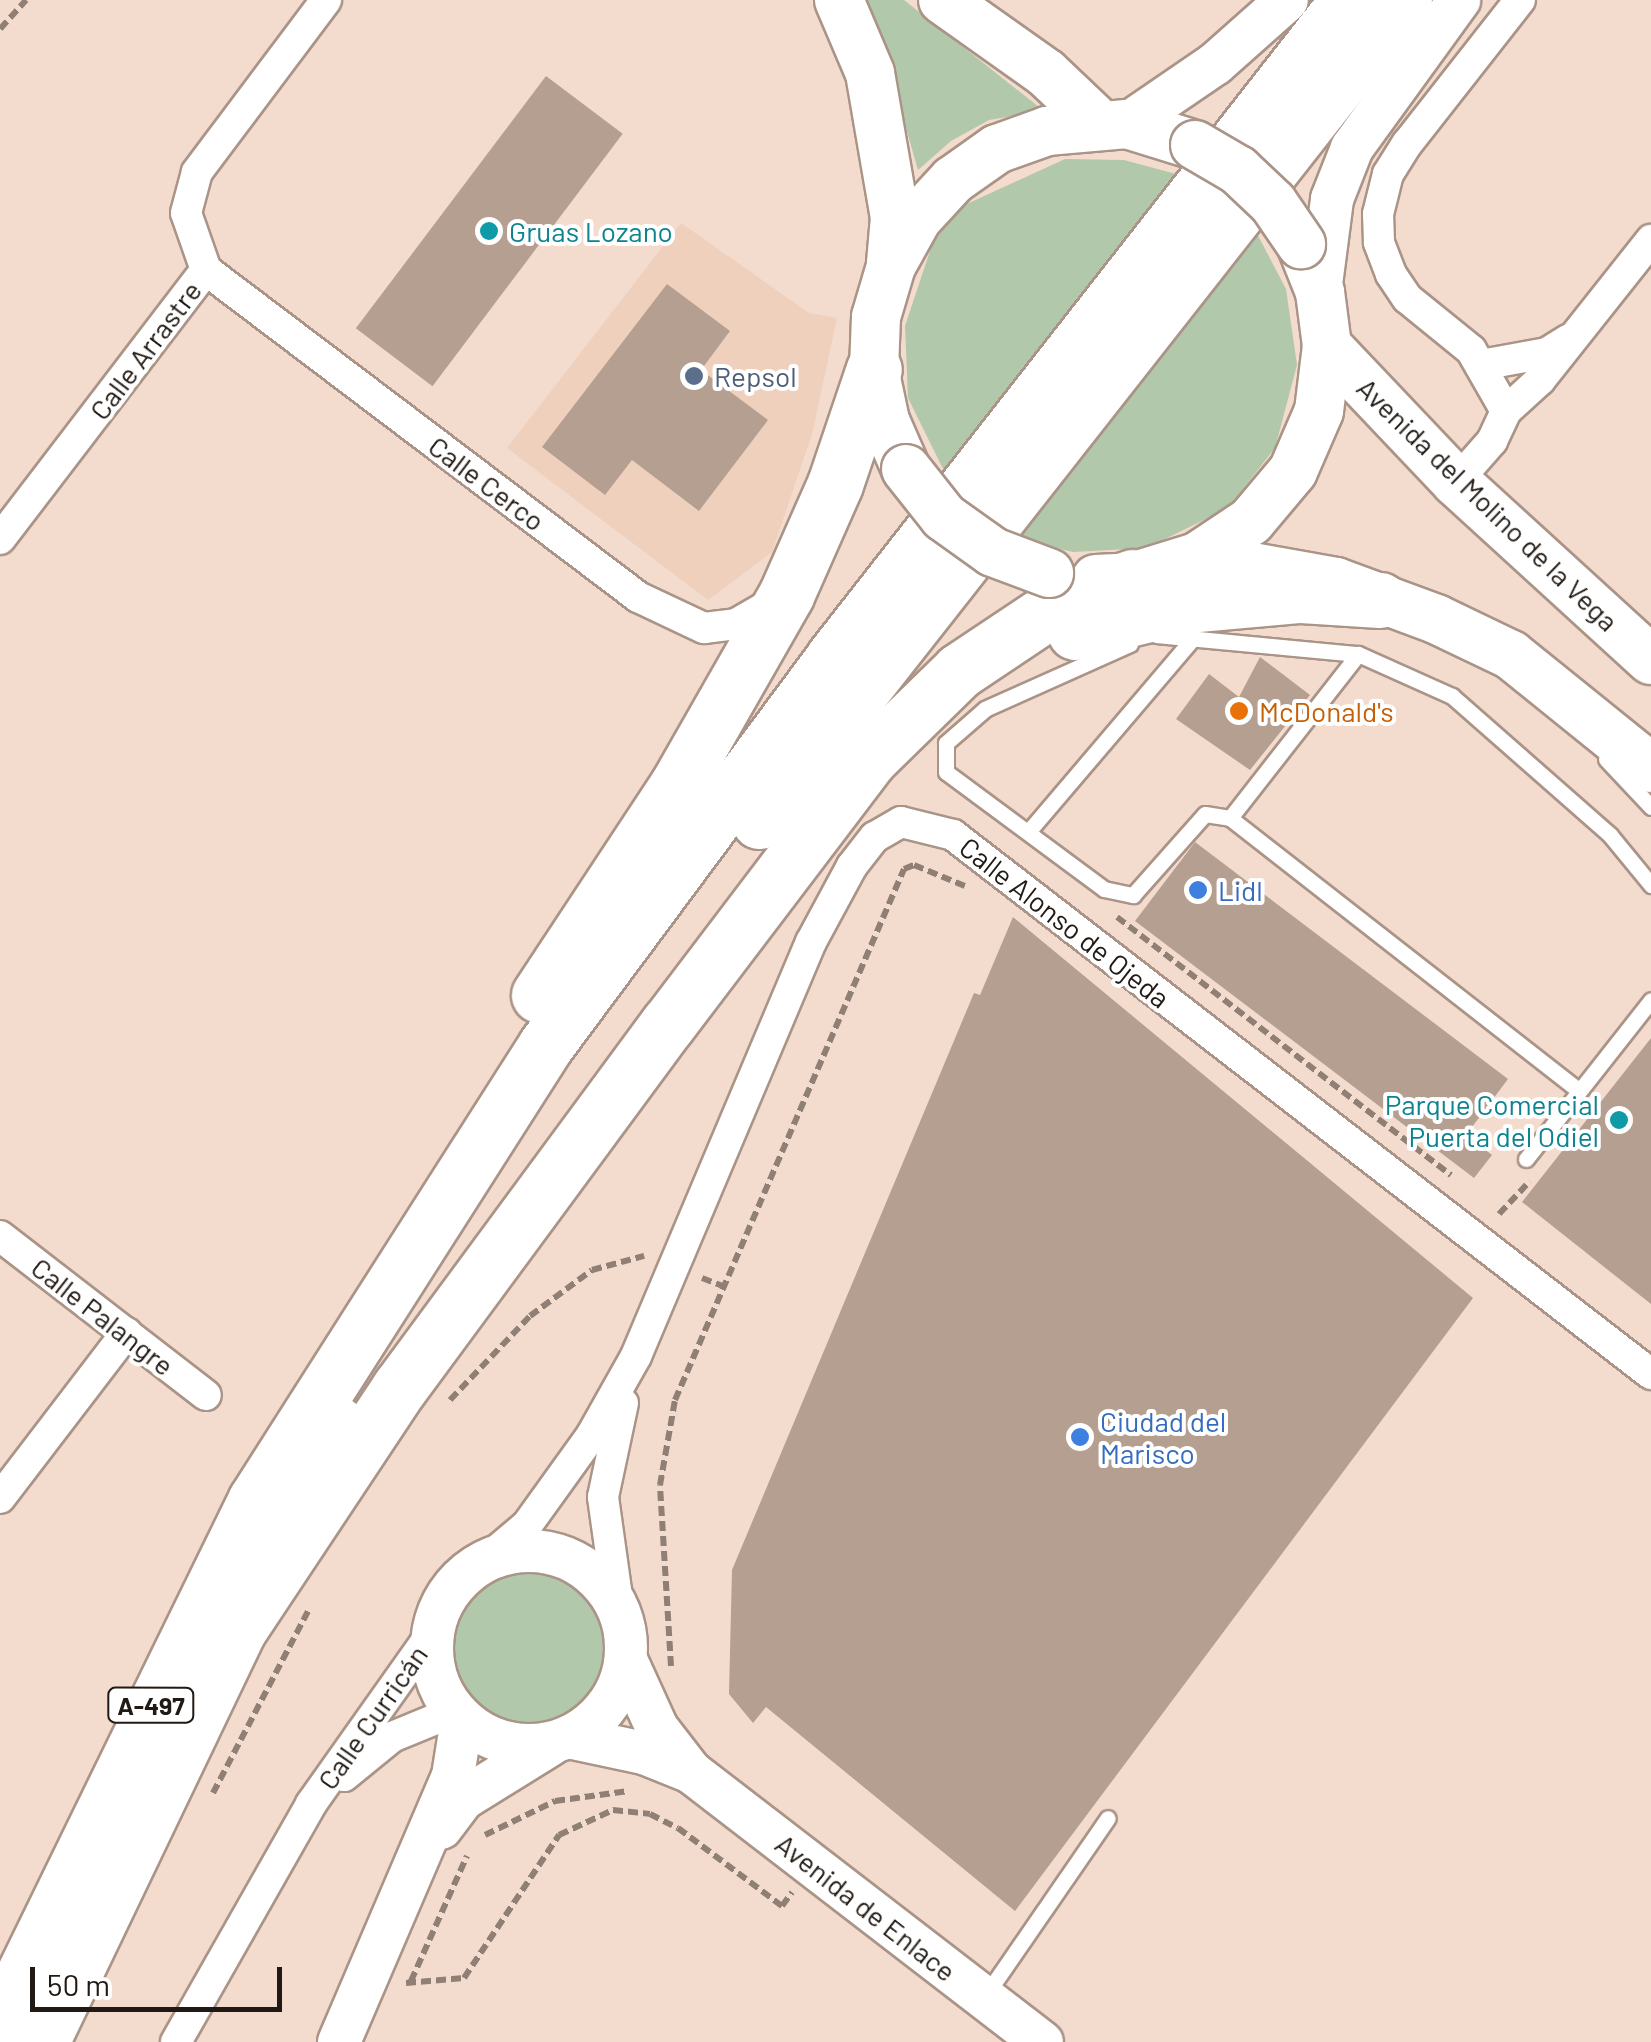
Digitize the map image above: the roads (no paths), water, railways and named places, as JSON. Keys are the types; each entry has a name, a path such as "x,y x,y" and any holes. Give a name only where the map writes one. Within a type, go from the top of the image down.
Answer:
{"highway":[{"path":"254,1501 546,1045 833,658 1348,0"},
{"path":"300,1576 316,1462 486,1177 1404,0"},
{"path":"254,1501 280,1418 367,1256 667,802 786,595 835,484 874,369"},
{"path":"300,1576 412,1371 858,774 959,671 1058,604 1132,577"},
{"path":"959,671 1106,621 1186,605 1300,596 1380,600"},
{"name":"A-497","path":"41,2042 73,1922 254,1501"},
{"name":"A-497","path":"0,2023 73,1922 194,1715 300,1576"}],"main road":[{"path":"840,0 870,73 895,216 891,266 876,317 874,369 884,421 906,469 956,526 993,552 1050,573 1132,577 1198,557 1252,521 1293,471 1319,411 1328,346 1320,292 1301,244 1273,203 1238,170 1196,145 1113,124 1047,131 982,160 917,219 891,266"},
{"path":"943,0 1113,124"},
{"name":"Avenida del Molino de la Vega","path":"1328,346 1456,482 1651,660"},
{"path":"1198,557 1336,582 1512,656 1602,724 1651,768"}],"street":[{"name":"Calle Arrastre","path":"0,540 206,270 186,213 197,172 326,0"},
{"path":"1113,124 1215,64 1287,0"},
{"path":"1320,292 1332,199 1352,148 1459,0"},
{"path":"1506,411 1481,365 1407,298 1379,242 1378,214 1388,174 1520,0"},
{"path":"1456,482 1492,441 1506,411 1579,333 1651,240"},
{"name":"Calle Cerco","path":"206,270 638,597 704,628 736,624 786,595"},
{"path":"1481,365 1547,353 1579,333"},
{"name":"Calle Alonso de Ojeda","path":"481,1564 551,1496 636,1356 812,942 852,866 874,836 901,822 953,835 1651,1374"},
{"name":"Calle Palangre","path":"0,1236 206,1395"},
{"path":"0,1498 126,1333"},
{"name":"Calle Alonso de Ojeda","path":"619,1611 603,1497 636,1356"},
{"path":"416,1860 463,1799 562,1739 604,1711 626,1660 619,1611 602,1583 576,1563 545,1552 512,1552 481,1564 451,1592 434,1630 440,1687 458,1715 506,1743 562,1739"},
{"name":"Calle Curricán","path":"176,2042 311,1804 434,1630"},
{"name":"Avenida de Enlace","path":"626,1660 658,1728 691,1772"},
{"path":"339,2042 376,1994 416,1860 453,1776 458,1715"},
{"name":"Calle Curricán","path":"311,1804 392,1737 458,1715"},
{"name":"Avenida de Enlace","path":"562,1739 644,1753 691,1772 1042,2042"}],"lane":[{"path":"1578,1090 1230,818 1205,814 1133,895 1104,889 946,772 946,743 985,709 1066,669 1156,634 1358,654 1452,696 1516,746 1610,835 1651,885"},
{"path":"1028,832 1193,638"},
{"path":"1230,818 1358,654"},
{"path":"1602,724 1598,750 1651,807"},
{"path":"1526,1159 1651,1000"},
{"path":"984,1997 1108,1818"}],"place":[{"name":"Gruas Lozano","path":"489,231"},
{"name":"Repsol","path":"694,376"},
{"name":"McDonald's","path":"1239,711"},
{"name":"Lidl","path":"1198,890"},
{"name":"Parque Comercial Puerta del Odiel","path":"1619,1120"},
{"name":"Ciudad del Marisco","path":"1080,1437"}]}
